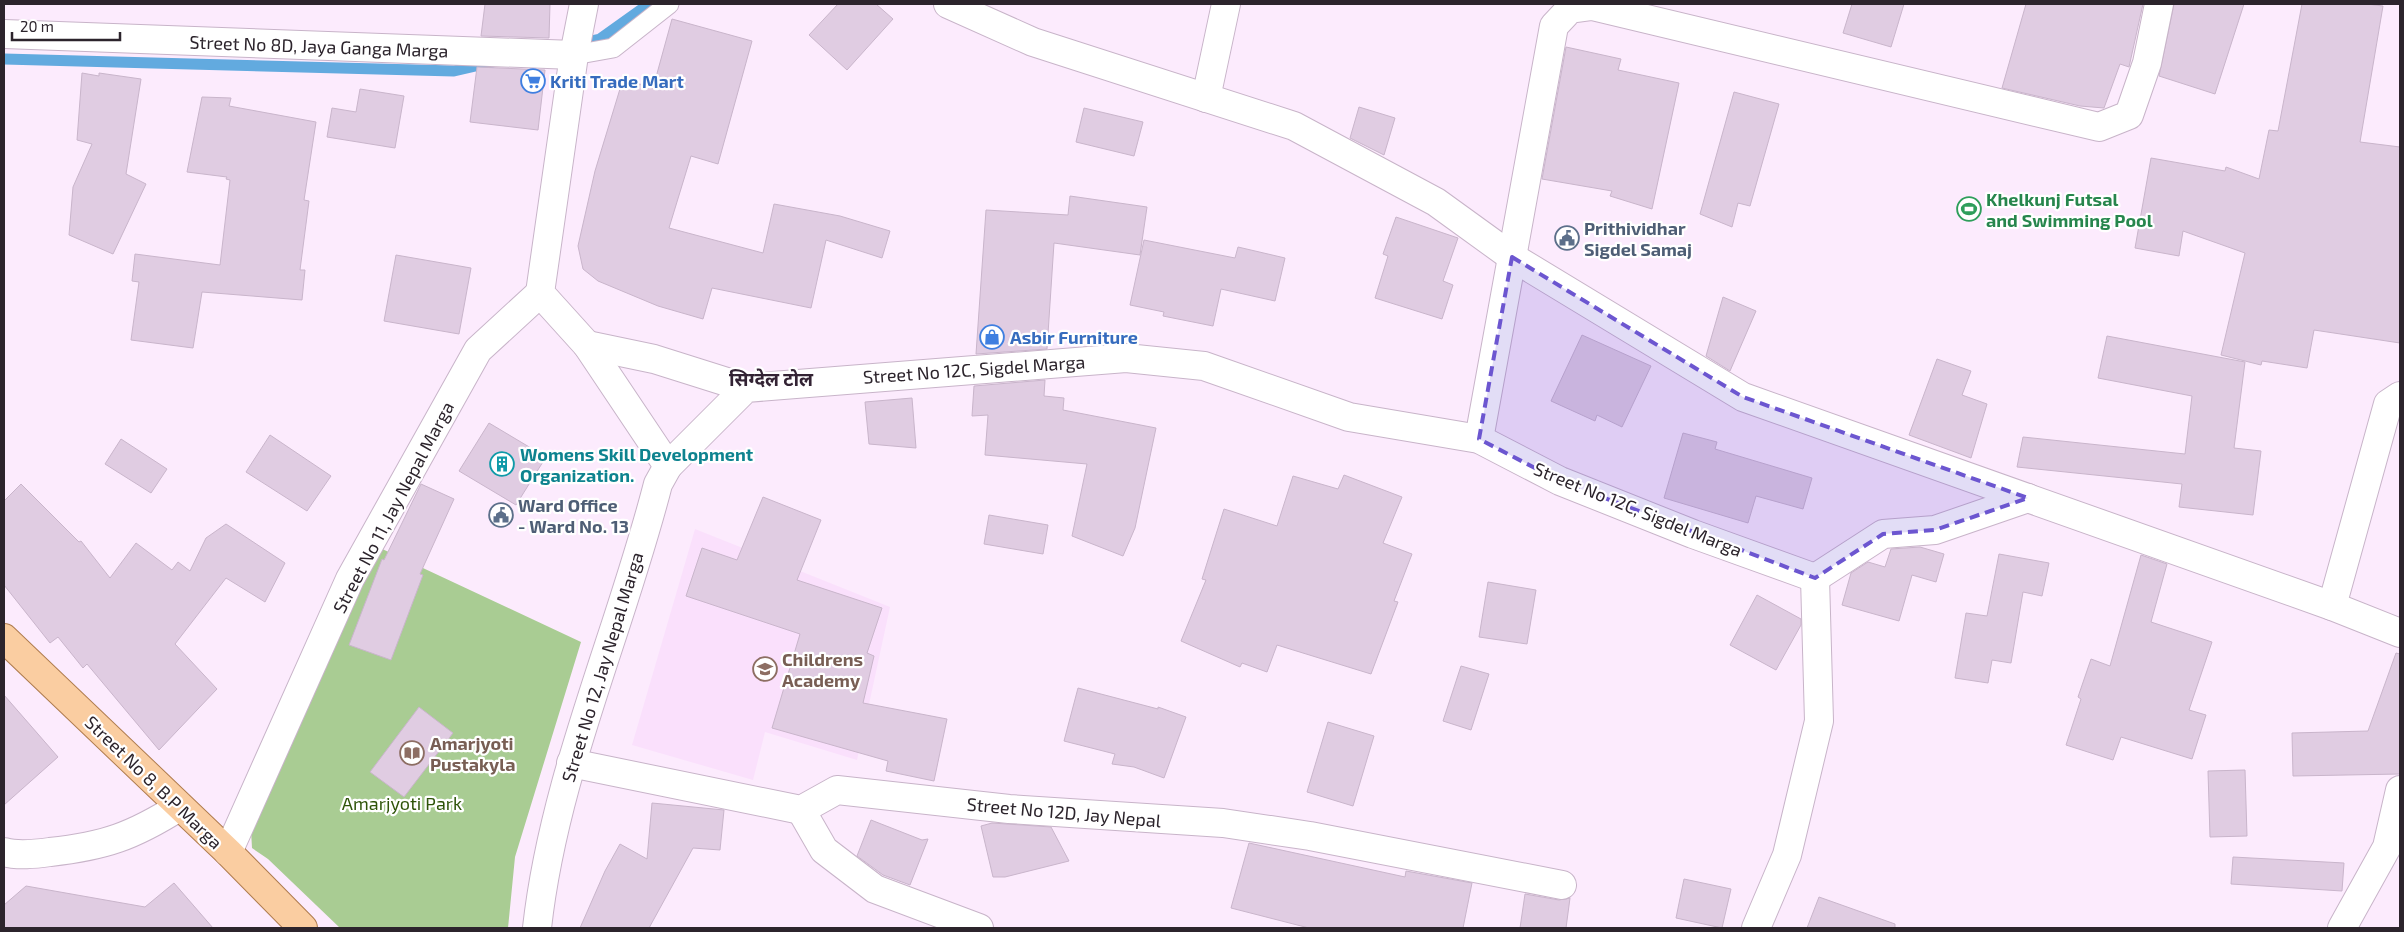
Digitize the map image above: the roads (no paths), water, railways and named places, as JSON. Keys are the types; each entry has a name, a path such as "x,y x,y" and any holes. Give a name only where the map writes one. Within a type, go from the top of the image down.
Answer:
{"main road":[{"name":"Street No 8, B.P Marga","path":"4,638 228,852 303,928"}],"street":[{"path":"584,4 574,55 540,293 587,345 668,466 746,388 654,359 587,345"},
{"path":"948,4 1033,42 1294,126 1436,202 1512,257 1742,397 2332,606 2400,633"},
{"path":"1206,98 1226,4"},
{"path":"1479,439 1554,26 1570,9 1592,6 2099,127 2129,115 2147,63 2159,4"},
{"name":"Street No 8D, Jaya Ganga Marga","path":"4,34 574,55"},
{"name":"Street No 11, Jay Nepal Marga","path":"228,852 350,579 478,350 540,293"},
{"name":"Street No 12C, Sigdel Marga","path":"746,388 1126,358 1204,366 1349,417 1479,439 1560,481 1693,534 1815,578"},
{"path":"2332,606 2388,404 2400,396"},
{"name":"Street No 12, Jay Nepal Marga","path":"537,928 541,891 571,763 658,484 668,466"},
{"path":"1756,928 1788,855 1819,722 1815,578 1883,534 1936,530 2028,498"},
{"path":"571,763 801,810 824,850 875,889 980,928"},
{"name":"Street No 12D, Jay Nepal","path":"801,810 837,790 1009,809 1223,823 1310,836 1562,885"},
{"path":"2342,928 2386,847 2400,790"},
{"path":"4,852 35,854 91,847 145,828 180,807"}],"lane":[{"path":"574,55 613,48 669,4"}],"waterway":[{"path":"577,44 600,39 649,4"},
{"path":"4,59 454,71 493,62"}],"place":[{"name":"Kriti Trade Mart","path":"533,81"},
{"name":"Khelkunj Futsal and Swimming Pool","path":"1969,209"},
{"name":"Prithividhar Sigdel Samaj","path":"1567,238"},
{"name":"Asbir Furniture","path":"992,337"},
{"name":"Womens Skill Development Organization.","path":"502,464"},
{"name":"Ward Office - Ward No. 13","path":"501,515"},
{"name":"Childrens Academy","path":"765,669"},
{"name":"Amarjyoti Pustakyla","path":"412,753"}],"district":[{"name":"सिग्देल टोल","path":"771,378"}],"park label":[{"name":"Amarjyoti Park","path":"402,803"}]}
